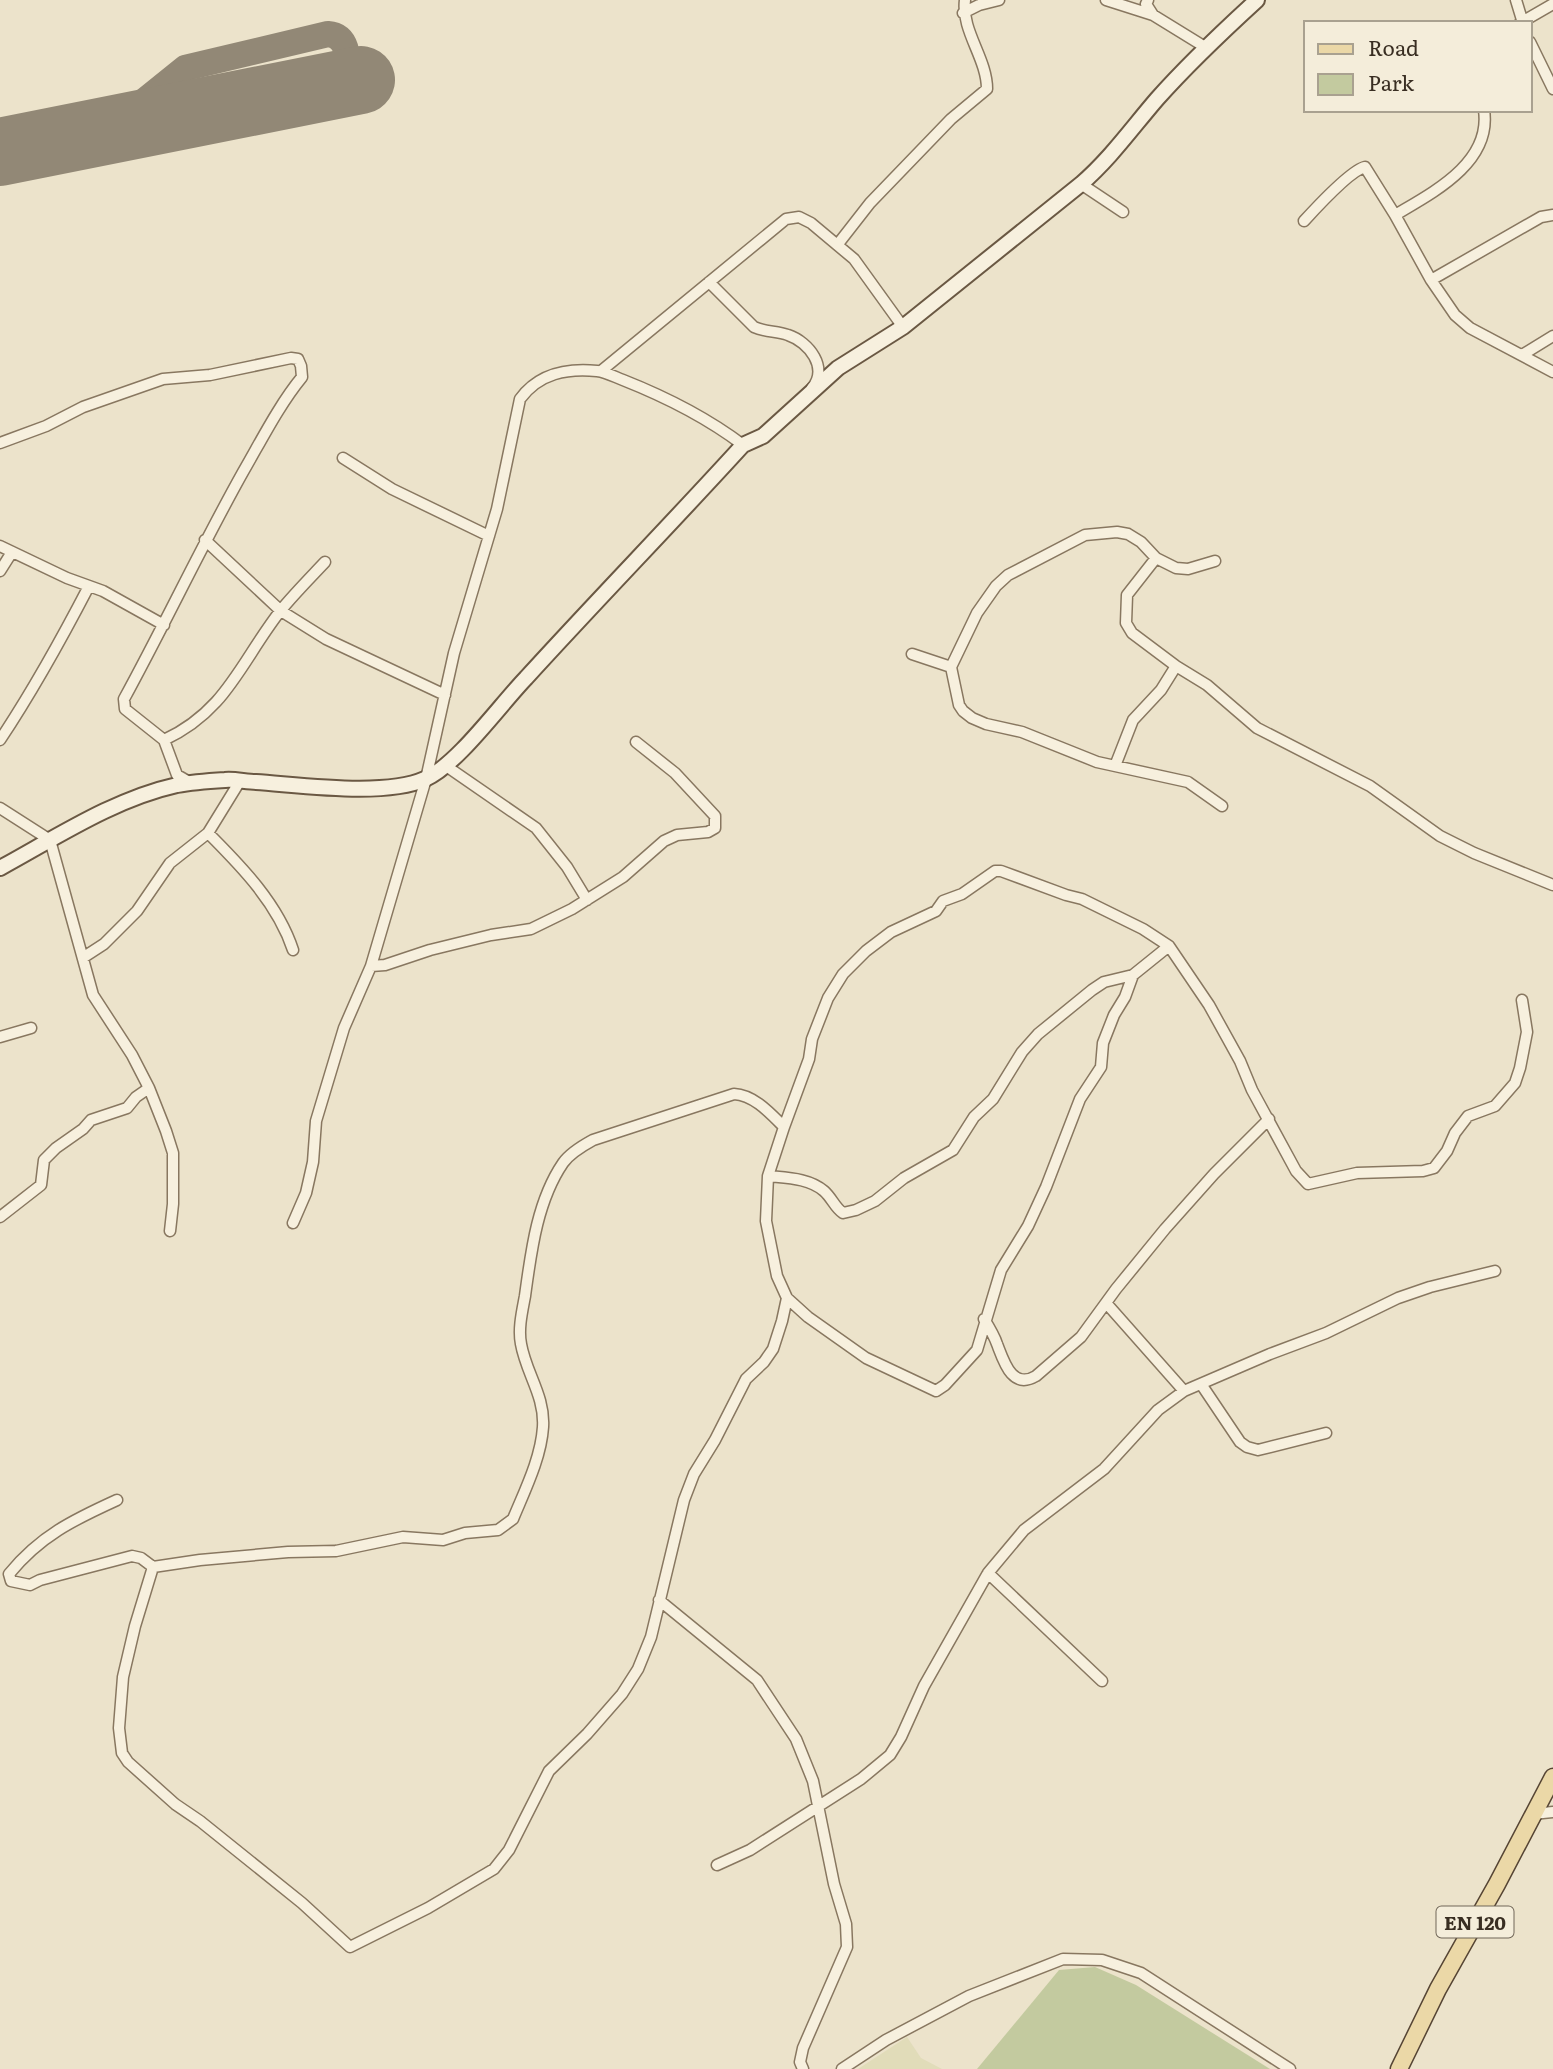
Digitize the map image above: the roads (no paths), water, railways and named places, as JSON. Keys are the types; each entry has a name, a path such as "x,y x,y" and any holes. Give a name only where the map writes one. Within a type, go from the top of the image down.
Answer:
{"main road":[{"name":"EN 120","path":"1399,2069 1438,1989 1553,1777"}],"street":[{"path":"838,244 870,203 951,119 987,89 963,13 965,0"},
{"path":"963,13 999,0"},
{"path":"1106,0 1153,15 1205,47"},
{"path":"1148,0 1146,4 1153,15"},
{"path":"0,868 128,800 158,790 191,783 229,780 354,789 392,786 426,779 446,766 743,445 763,436 838,368 903,327 1081,184 1104,164 1157,99 1205,47 1257,0"},
{"path":"1516,0 1522,21"},
{"path":"1524,21 1553,4"},
{"path":"1532,46 1553,89"},
{"path":"1395,215 1443,187 1457,175 1483,137 1484,112"},
{"path":"1304,222 1352,174 1365,167 1448,307 1463,322 1553,372"},
{"path":"1081,184 1123,212"},
{"path":"1431,280 1541,217 1553,215"},
{"path":"601,371 786,219 799,217 811,223 855,259 903,327"},
{"path":"709,282 754,327 793,338 816,359 820,371 817,383 804,398"},
{"path":"1522,355 1553,336"},
{"path":"0,443 46,426 83,407 163,379 210,375 291,358 298,359 302,366 302,377 257,448 205,540 123,704 125,709 164,740 177,775 191,783"},
{"path":"293,1223 306,1193 316,1145 316,1121 344,1028 371,966 426,779 454,653 497,509 520,399 526,390 550,374 562,371 601,371 688,409 743,445"},
{"path":"343,458 392,489 489,536"},
{"path":"1215,561 1188,569 1176,568 1156,558 1141,542 1128,534 1116,532 1085,535 1015,571 996,586 977,613 951,667 959,705 968,715 986,724 1022,732 1097,762 1188,782 1222,806"},
{"path":"205,540 281,611 326,639 445,695"},
{"path":"0,546 67,578 103,591 164,625"},
{"path":"0,570 12,552"},
{"path":"1156,558 1127,595 1126,623 1132,633 1207,685 1257,728 1282,743 1360,780 1440,836 1553,885"},
{"path":"164,740 184,731 222,698 281,611 325,562"},
{"path":"0,740 60,642 89,586"},
{"path":"912,654 951,667"},
{"path":"1115,766 1129,727 1161,690 1176,666"},
{"path":"371,966 384,965 491,935 531,929 587,900 623,877 664,841 677,835 708,832 715,828 715,816 689,788 636,742"},
{"path":"446,766 536,828 567,867 587,900"},
{"path":"84,957 104,944 137,911 170,863 208,833 240,781"},
{"path":"0,808 50,840 93,995 132,1055 149,1088 173,1153 170,1231"},
{"path":"208,833 251,876 293,950"},
{"path":"1133,975 1103,1043 1101,1068 1080,1099 1028,1226 1001,1270 984,1319 977,1350 937,1392 866,1358 808,1317 787,1298 777,1276 766,1221 768,1176 828,998 843,974 866,951 891,932 936,911 943,901 962,894 995,872 1009,873 1082,899 1143,929 1168,946 1214,1012 1299,1176 1308,1184 1357,1173 1423,1171 1434,1168 1468,1116 1494,1105 1515,1083 1527,1035 1525,1005 1522,1000"},
{"path":"768,1176 801,1180 816,1186 844,1213 875,1201 904,1178 953,1150 974,1117 993,1099 1022,1052 1038,1034 1092,990 1104,982 1133,975 1168,946"},
{"path":"0,1037 31,1028"},
{"path":"0,1217 41,1185 44,1160 55,1148 83,1129 91,1120 127,1108 149,1088"},
{"path":"117,1500 50,1533 16,1565 9,1574 11,1581 30,1585 132,1556 141,1558 153,1567 275,1553 336,1551 403,1536 443,1540 498,1530 513,1519 541,1444 541,1400 524,1357 520,1342 520,1325 531,1251 543,1206 564,1162 577,1149 593,1140 734,1094 744,1094 784,1127"},
{"path":"984,1319 1006,1367 1020,1380 1029,1380 1081,1337 1165,1229 1214,1174 1269,1119"},
{"path":"717,1865 750,1850 861,1779 890,1755 924,1686 988,1573 1024,1530 1104,1469 1158,1410 1184,1391 1270,1354 1326,1334 1398,1298 1495,1271"},
{"path":"153,1567 123,1677 119,1728 122,1753 128,1762 175,1804 302,1903 350,1947 428,1908 494,1869 509,1850 549,1770 587,1734 622,1694 638,1669 651,1637 684,1500 694,1474 746,1379 773,1349 787,1298"},
{"path":"1107,1304 1184,1391"},
{"path":"1201,1384 1240,1442 1247,1447 1258,1450 1325,1433"},
{"path":"988,1573 1102,1681"},
{"path":"659,1601 757,1680 796,1739 813,1781 834,1884 846,1924 847,1947 803,2048 800,2062 803,2069"},
{"path":"1532,1814 1553,1812"},
{"path":"842,2069 886,2040 969,1996 1063,1959 1102,1960 1141,1973 1290,2069"}]}
